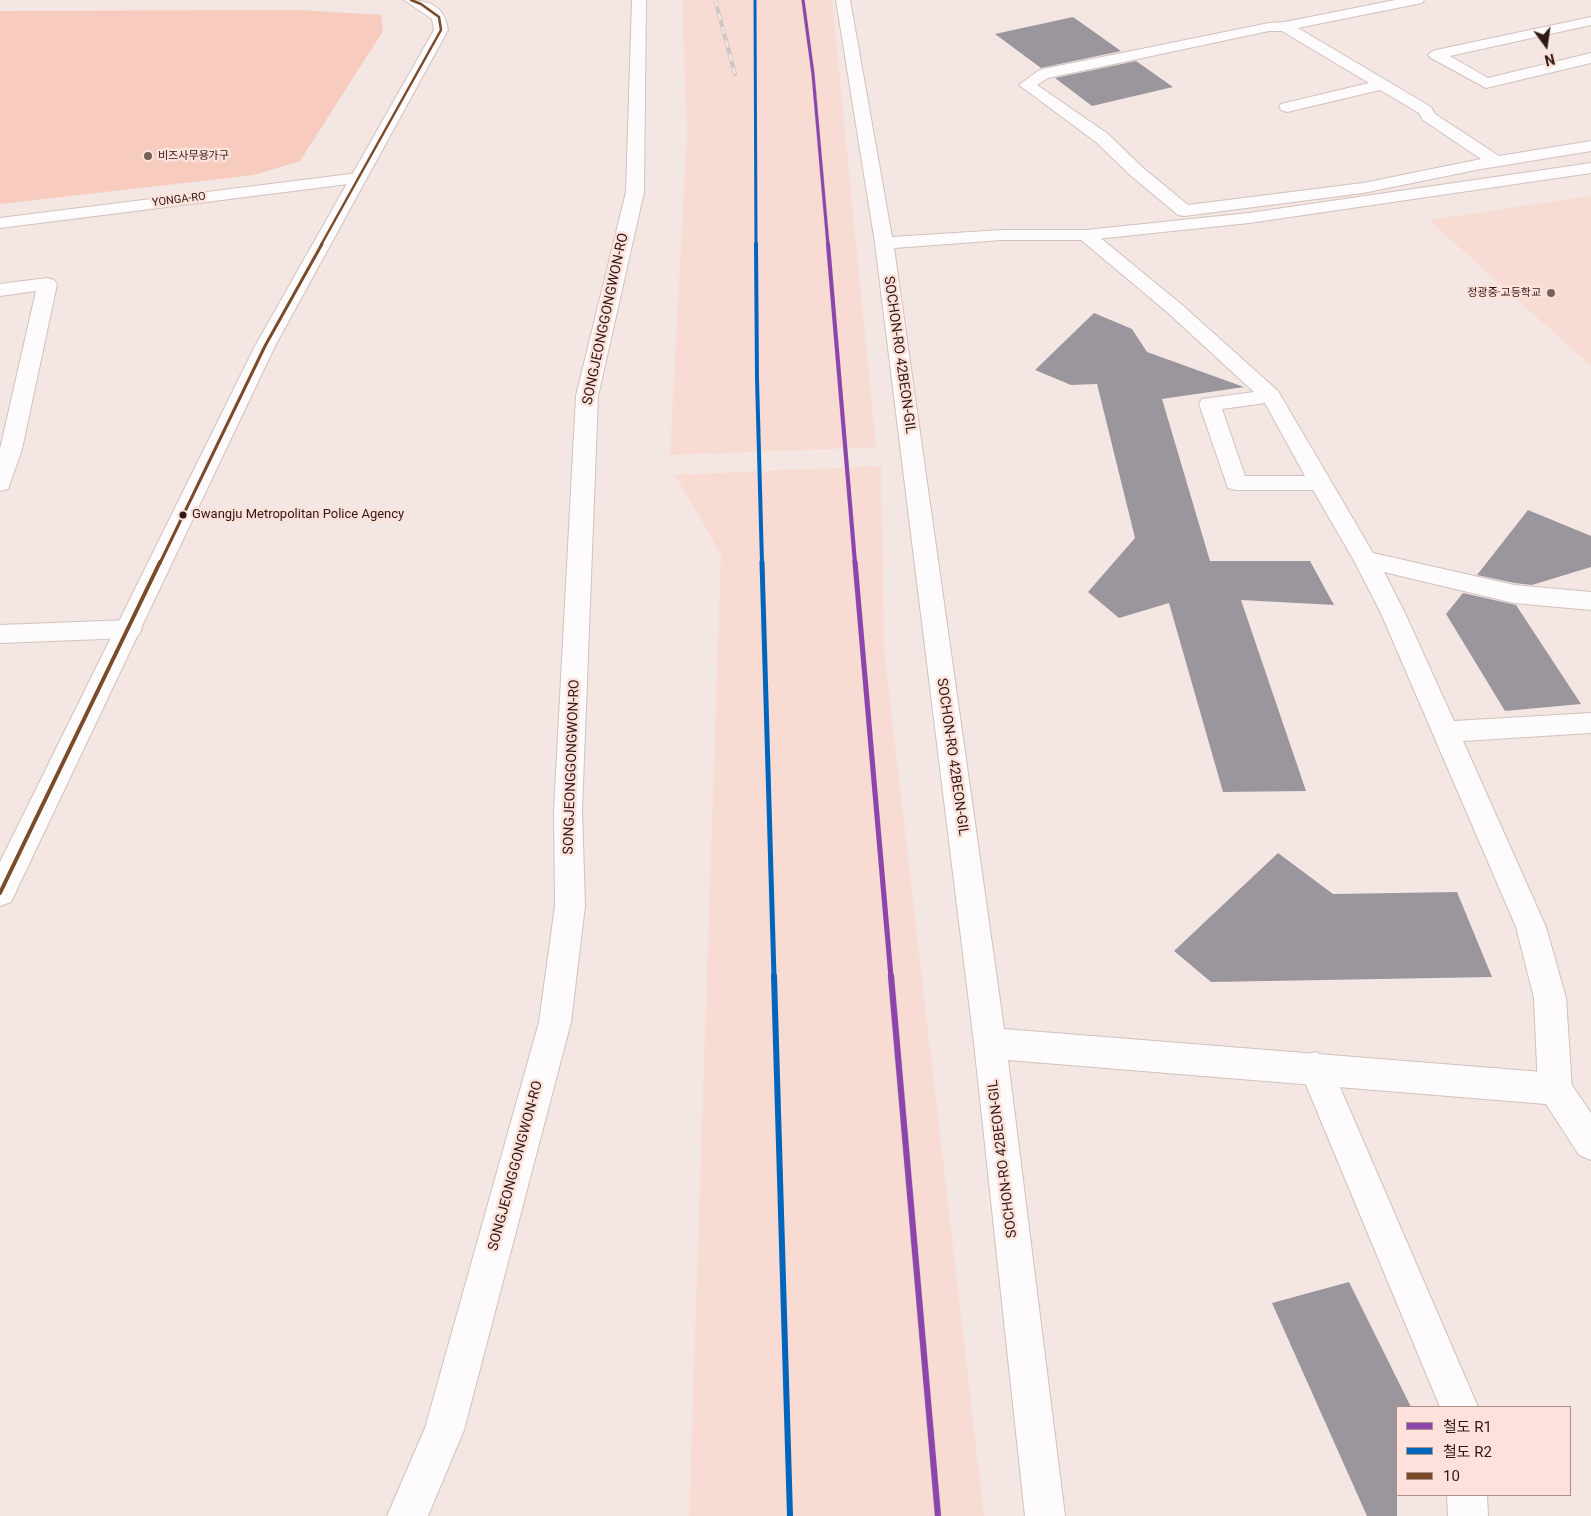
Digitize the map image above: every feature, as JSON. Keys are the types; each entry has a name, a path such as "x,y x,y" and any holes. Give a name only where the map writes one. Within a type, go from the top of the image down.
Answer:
{"street":[{"path":"0,893 265,346 441,30 439,17 421,4 410,0"},
{"name":"SONGJEONGGONGWON-RO","path":"407,1516 444,1430 555,1022 570,906 568,810 587,396 635,192 639,0"},
{"name":"SOCHON-RO 42BEON-GIL","path":"843,0 884,243 990,1043 1045,1516"},
{"path":"1417,0 1285,26 1268,27 1043,74 1027,85 1102,138 1136,171 1184,211 1363,188 1495,161 1591,146"},
{"path":"1591,20 1436,56 1486,83 1591,58"},
{"path":"1285,26 1425,110 1429,117 1495,161"},
{"path":"1287,107 1384,84"},
{"path":"884,243 1002,236 1086,235 1249,218 1591,168"},
{"name":"YONGA-RO","path":"0,223 358,178"},
{"path":"1086,235 1174,308 1271,396 1365,559 1392,611 1531,927 1550,998 1555,1089 1591,1143"},
{"path":"0,290 47,284 5,450 0,484"},
{"path":"1271,396 1210,404 1236,483 1320,483"},
{"path":"1365,559 1514,594 1591,601"},
{"path":"0,634 129,629"},
{"path":"1444,732 1533,725 1591,723"},
{"path":"990,1043 1555,1089"},
{"path":"1315,1068 1459,1406"},
{"path":"1468,1496 1468,1516"}],"shaded area":[{"path":"682,0 832,0 876,447 670,455 687,133"},
{"path":"300,10 381,15 383,31 300,161 254,175 0,204 0,11"},
{"name":"정광중·고등학교","path":"1591,196 1591,366 1429,220"},
{"path":"881,466 884,650 984,1516 689,1516 721,554 675,475"}],"building":[{"path":"1073,17 1121,51 1041,68 995,34"},
{"path":"1136,61 1173,87 1092,106 1055,78"},
{"path":"1094,313 1132,329 1147,352 1244,387 1162,399 1210,561 1310,561 1334,605 1241,600 1306,791 1223,792 1169,603 1119,618 1088,592 1135,538 1097,384 1071,385 1035,370"},
{"path":"1528,510 1591,536 1591,567 1532,585 1477,575"},
{"path":"1463,593 1516,605 1581,704 1505,711 1446,614"},
{"path":"1278,853 1333,894 1457,892 1492,977 1211,982 1174,951"},
{"path":"1349,1282 1411,1406 1396,1406 1397,1516 1367,1516 1272,1303"}],"railway":[{"path":"715,0 735,74"},
{"path":"803,0 813,74 828,245"},
{"path":"828,244 855,563"},
{"path":"855,562 891,977"},
{"path":"891,976 938,1516"}],"rail line":[{"name":"R2","path":"755,0 757,379 790,1516"},
{"name":"R1","path":"803,0 813,74 938,1516"}],"transit line":[{"name":"10","path":"0,893 265,346 441,30 439,17 421,4 411,0"}],"place":[{"name":"비즈사무용가구","path":"148,156"},
{"name":"정광중·고등학교","path":"1551,293"},
{"name":"Gwangju Metropolitan Police Agency","path":"183,515"}]}
